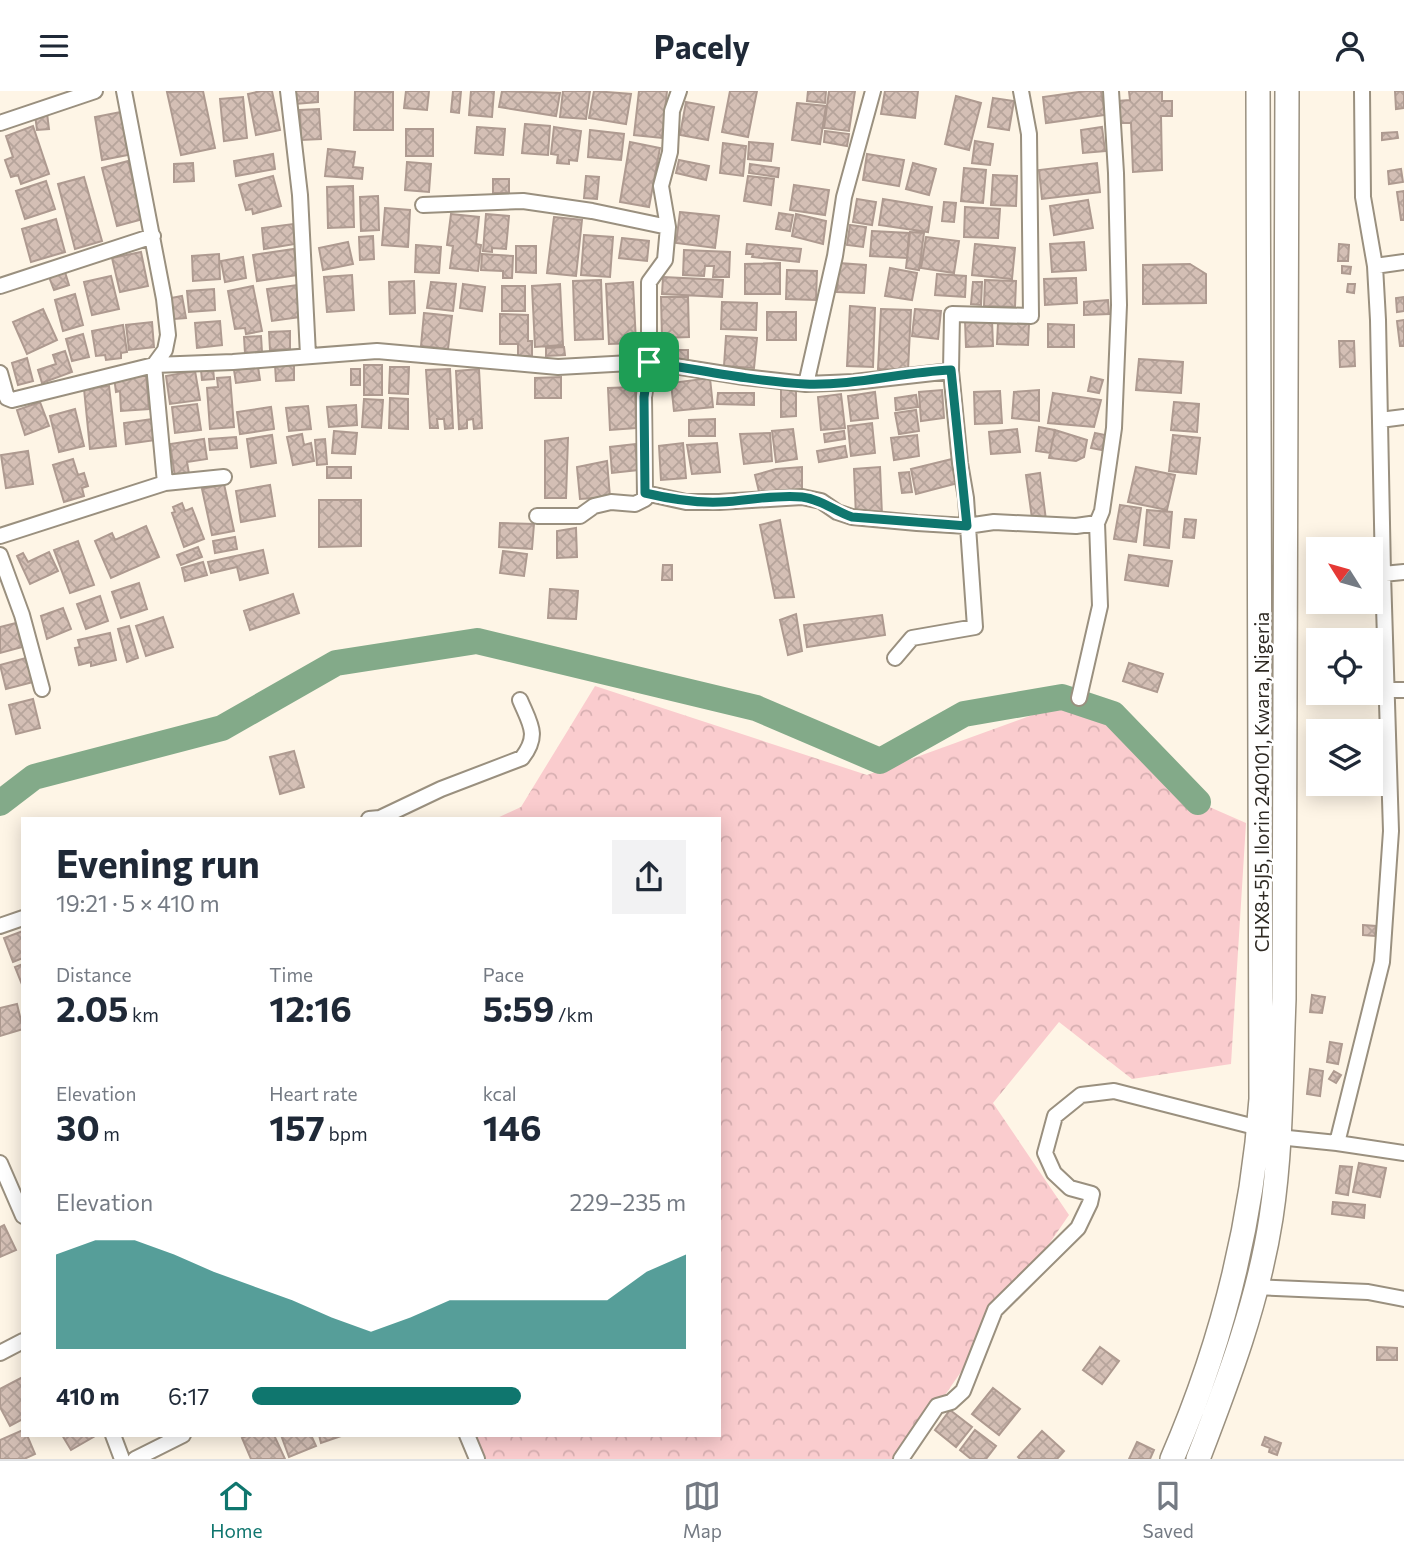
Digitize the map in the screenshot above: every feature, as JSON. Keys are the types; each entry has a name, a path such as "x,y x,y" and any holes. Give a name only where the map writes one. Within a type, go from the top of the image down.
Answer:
{"main road":[{"name":"CHX8+5J5, Ilorin 240101, Kwara, Nigeria","path":"1198,1459 1233,1368 1271,1219 1262,1009 1258,91"},
{"name":"CHX8+5J5, Ilorin 240101, Kwara, Nigeria","path":"1171,1459 1200,1391 1231,1293 1245,1221 1269,1133 1284,999 1287,91"}],"street":[{"path":"0,123 95,91"},
{"path":"124,91 153,236 168,335 165,351 154,365 165,483"},
{"path":"288,91 300,195 308,355"},
{"path":"537,516 580,516 594,506 611,502 635,504 645,499 644,397 649,362 649,282 665,260 668,227 661,187 670,152 672,111 679,91"},
{"path":"806,384 835,256 844,197 873,91"},
{"path":"895,658 912,638 975,627 951,370 952,314 1031,316 1028,134 1021,91"},
{"path":"1079,698 1100,605 1097,523 1102,511 1114,428 1119,305 1111,91"},
{"path":"1362,91 1363,197 1375,265 1382,537"},
{"path":"423,205 523,201 592,211 668,227"},
{"path":"0,286 153,236"},
{"path":"1375,265 1404,262"},
{"path":"0,373 7,398 12,400 154,365 377,351 558,367 649,362 806,384 854,382 951,370"},
{"path":"1380,420 1404,417"},
{"path":"0,536 165,483 224,477"},
{"path":"645,493 686,502 802,497 821,501 837,512 852,517 967,526 993,522 1076,526 1097,523"},
{"path":"0,555 22,615 41,689"},
{"path":"1337,1143 1382,962 1391,831 1383,574 1404,572"},
{"path":"1386,690 1404,690"},
{"path":"382,817 441,789 522,758 530,747 533,732 520,701"},
{"path":"0,926 21,919"},
{"path":"901,1459 937,1406 950,1402 963,1391 995,1310 1078,1228 1092,1194 1070,1188 1054,1173 1045,1153 1055,1115 1081,1095 1114,1091 1269,1133 1404,1153"},
{"path":"0,1164 21,1211"},
{"path":"1255,1287 1368,1292 1404,1299"},
{"path":"0,1353 21,1342"},
{"path":"114,1437 122,1459"},
{"path":"135,1459 179,1437"},
{"path":"468,1437 477,1459"}],"green space":[{"path":"595,686 867,775 1079,698 1198,802 1246,823 1231,1064 1132,1079 1059,1022 993,1103 1069,1215 901,1459 480,1459 470,1437 721,1437 721,817 499,817 521,807"}],"building":[{"path":"203,91 215,148 181,155 167,92"},
{"path":"272,91 280,130 256,135 248,94"},
{"path":"294,91 318,91 318,102 295,104"},
{"path":"355,91 393,92 393,130 354,130"},
{"path":"406,91 429,91 427,110 404,108"},
{"path":"453,91 461,91 459,113 451,112"},
{"path":"471,91 494,91 492,117 469,115"},
{"path":"502,91 560,93 556,116 499,107"},
{"path":"563,91 590,91 586,119 560,117"},
{"path":"594,91 631,94 626,124 589,118"},
{"path":"639,91 667,91 662,138 634,135"},
{"path":"730,91 757,91 748,137 722,132"},
{"path":"808,91 826,91 825,103 807,101"},
{"path":"829,91 855,91 849,131 824,128"},
{"path":"885,91 918,91 915,118 881,114"},
{"path":"1101,91 1105,115 1046,123 1043,97"},
{"path":"1129,91 1162,91 1162,101 1172,101 1172,116 1161,116 1162,170 1133,172 1131,123 1119,123 1118,101 1130,100"},
{"path":"1395,91 1404,91 1404,108 1396,109"},
{"path":"956,96 981,103 969,150 945,144"},
{"path":"243,97 247,138 224,141 220,99"},
{"path":"993,98 1014,101 1009,130 988,127"},
{"path":"686,102 714,107 708,140 680,135"},
{"path":"797,103 826,106 820,144 792,140"},
{"path":"319,109 321,139 301,140 300,110"},
{"path":"121,112 128,155 102,160 95,117"},
{"path":"47,113 49,129 37,130 35,115"},
{"path":"525,124 550,126 548,155 522,153"},
{"path":"33,126 49,174 21,184 18,175 11,177 5,160 13,157 6,136"},
{"path":"477,127 505,129 503,155 475,153"},
{"path":"554,127 581,131 577,161 569,160 569,164 557,163 558,155 551,154"},
{"path":"1102,127 1105,151 1083,153 1081,130"},
{"path":"406,129 433,129 433,156 406,156"},
{"path":"590,130 624,134 621,160 588,157"},
{"path":"825,131 849,134 847,146 824,142"},
{"path":"1397,132 1398,138 1382,140 1382,133"},
{"path":"975,141 993,144 990,165 972,163"},
{"path":"630,142 660,148 649,207 620,202"},
{"path":"749,142 773,144 771,161 748,159"},
{"path":"723,143 746,146 743,176 720,173"},
{"path":"328,149 355,152 353,167 363,168 362,179 325,176"},
{"path":"273,154 275,169 236,176 234,161"},
{"path":"867,154 904,160 899,186 863,180"},
{"path":"679,160 709,166 706,180 676,173"},
{"path":"128,161 143,219 117,226 102,168"},
{"path":"407,162 431,164 429,192 405,190"},
{"path":"193,163 194,181 174,182 174,164"},
{"path":"913,163 936,169 929,195 906,189"},
{"path":"1097,163 1100,192 1042,199 1039,170"},
{"path":"750,164 779,168 778,177 749,173"},
{"path":"964,168 986,170 983,203 961,201"},
{"path":"1401,169 1403,182 1389,184 1388,171"},
{"path":"993,175 1017,176 1016,206 991,205"},
{"path":"273,176 281,206 253,214 252,209 246,210 239,185"},
{"path":"586,176 599,177 597,199 584,198"},
{"path":"748,176 774,179 771,205 744,201"},
{"path":"84,177 102,241 75,249 58,184"},
{"path":"493,179 509,179 509,193 493,193"},
{"path":"46,181 55,209 25,219 16,191"},
{"path":"794,185 829,190 825,215 790,210"},
{"path":"353,186 354,227 328,228 327,187"},
{"path":"1404,191 1404,220 1401,220 1397,192"},
{"path":"378,196 379,230 361,231 360,197"},
{"path":"857,199 876,202 872,225 853,222"},
{"path":"883,199 932,207 928,232 879,225"},
{"path":"1088,200 1093,228 1054,235 1050,206"},
{"path":"944,202 956,203 954,222 942,221"},
{"path":"965,207 1000,209 998,238 964,237"},
{"path":"385,208 410,210 408,247 382,245"},
{"path":"680,212 719,216 715,248 676,243"},
{"path":"779,213 793,215 790,231 776,229"},
{"path":"451,214 479,217 476,244 481,245 478,271 450,268 453,246 447,245"},
{"path":"486,214 509,216 506,249 492,248 492,252 483,251"},
{"path":"796,214 826,221 823,244 792,236"},
{"path":"554,217 582,220 576,276 547,273"},
{"path":"56,219 65,252 31,262 22,229"},
{"path":"293,224 295,244 264,249 262,228"},
{"path":"850,225 866,227 863,247 847,245"},
{"path":"872,231 909,233 907,258 870,256"},
{"path":"910,232 924,233 919,270 906,268"},
{"path":"584,235 613,237 610,277 581,275"},
{"path":"373,236 374,259 360,260 359,237"},
{"path":"926,237 959,241 954,273 921,268"},
{"path":"622,238 649,241 647,261 619,258"},
{"path":"348,242 353,264 323,270 319,248"},
{"path":"1084,242 1086,270 1052,272 1050,244"},
{"path":"747,244 801,249 799,262 752,257 753,254 746,254"},
{"path":"975,244 1015,248 1012,279 972,275"},
{"path":"1339,244 1349,245 1348,261 1338,261"},
{"path":"416,245 441,247 439,273 415,272"},
{"path":"516,246 536,246 536,273 516,272"},
{"path":"294,249 298,275 257,281 253,255"},
{"path":"684,250 730,252 729,277 713,277 714,266 705,266 704,276 683,275"},
{"path":"141,252 148,286 120,292 112,258"},
{"path":"219,254 220,279 193,281 192,256"},
{"path":"482,254 513,256 512,278 503,278 503,271 481,270"},
{"path":"243,257 246,278 225,282 221,261"},
{"path":"780,263 780,294 745,294 745,264"},
{"path":"839,263 866,265 864,293 837,292"},
{"path":"1190,264 1206,274 1206,303 1143,304 1143,265"},
{"path":"1342,266 1351,267 1350,274 1342,273"},
{"path":"890,268 917,273 912,300 885,296"},
{"path":"787,270 817,271 816,300 786,299"},
{"path":"65,272 69,285 54,290 49,277"},
{"path":"937,274 966,276 965,297 935,295"},
{"path":"352,275 354,310 327,312 324,277"},
{"path":"111,276 119,309 92,315 84,282"},
{"path":"663,277 723,280 722,297 662,294"},
{"path":"1076,278 1077,303 1045,305 1044,279"},
{"path":"601,280 603,339 575,340 573,281"},
{"path":"985,280 1016,281 1015,307 984,306"},
{"path":"414,281 415,313 390,314 389,282"},
{"path":"431,282 456,284 453,311 427,308"},
{"path":"633,282 636,343 609,344 606,284"},
{"path":"973,282 982,282 981,305 971,304"},
{"path":"463,284 485,287 482,311 460,308"},
{"path":"560,284 563,345 535,347 532,286"},
{"path":"1348,284 1355,284 1354,293 1347,292"},
{"path":"297,285 301,317 272,321 267,289"},
{"path":"253,286 262,331 246,334 245,328 235,329 228,291"},
{"path":"502,286 525,286 525,311 502,311"},
{"path":"214,289 215,310 189,312 187,291"},
{"path":"75,294 83,325 63,331 55,300"},
{"path":"182,296 186,318 174,319 171,298"},
{"path":"661,297 688,297 689,337 662,338"},
{"path":"1404,297 1404,311 1397,312 1396,298"},
{"path":"1108,300 1109,314 1084,315 1084,302"},
{"path":"722,302 757,303 756,330 721,329"},
{"path":"850,306 875,308 873,367 847,366"},
{"path":"43,309 57,340 27,354 13,322"},
{"path":"881,309 911,310 908,370 878,369"},
{"path":"915,309 941,311 938,339 912,336"},
{"path":"767,312 796,312 796,340 767,340"},
{"path":"424,313 452,316 448,349 421,346"},
{"path":"500,314 528,315 528,341 532,341 532,356 518,356 518,344 500,344"},
{"path":"992,320 993,346 966,347 965,321"},
{"path":"1404,320 1404,346 1400,346 1397,321"},
{"path":"220,321 222,345 197,348 195,323"},
{"path":"152,322 154,347 129,350 126,325"},
{"path":"998,323 1029,324 1028,345 997,344"},
{"path":"1048,324 1074,325 1074,347 1048,347"},
{"path":"123,325 127,352 121,353 121,358 106,360 105,355 96,356 92,331"},
{"path":"290,331 290,349 270,350 269,332"},
{"path":"83,334 89,357 72,361 66,339"},
{"path":"261,336 262,352 245,353 244,337"},
{"path":"726,336 757,338 754,368 724,366"},
{"path":"1339,341 1354,341 1355,366 1340,367"},
{"path":"564,347 565,355 546,356 546,348"},
{"path":"674,350 688,350 688,363 674,363"},
{"path":"65,351 72,372 42,383 38,370 56,364 53,355"},
{"path":"27,358 33,381 18,385 12,363"},
{"path":"1139,359 1183,362 1181,393 1136,390"},
{"path":"294,364 294,380 276,381 275,365"},
{"path":"364,365 382,365 382,395 364,395"},
{"path":"258,367 260,380 236,383 234,370"},
{"path":"390,367 409,367 408,394 389,393"},
{"path":"213,368 214,379 202,380 201,370"},
{"path":"351,369 360,369 360,385 351,385"},
{"path":"450,369 453,428 445,429 444,419 437,419 438,428 430,428 426,370"},
{"path":"479,369 482,428 474,429 473,419 467,420 467,428 459,429 456,371"},
{"path":"195,371 200,400 170,404 166,376"},
{"path":"146,375 149,409 121,411 120,391 116,392 114,377"},
{"path":"230,377 234,427 210,429 207,388 218,387 217,378"},
{"path":"561,377 561,398 535,398 535,378"},
{"path":"1091,377 1103,380 1099,393 1088,391"},
{"path":"710,378 713,407 674,411 671,383"},
{"path":"109,386 116,446 90,449 84,389"},
{"path":"635,387 636,428 610,430 608,388"},
{"path":"781,387 796,387 796,416 781,417"},
{"path":"942,390 944,418 921,421 919,392"},
{"path":"1039,390 1039,421 1012,418 1014,392"},
{"path":"1000,391 1002,423 975,424 974,392"},
{"path":"875,392 878,418 851,421 848,396"},
{"path":"718,393 754,393 754,405 717,404"},
{"path":"1053,393 1101,400 1094,427 1048,423"},
{"path":"841,394 845,428 821,430 818,397"},
{"path":"916,395 918,407 896,410 895,398"},
{"path":"390,398 408,399 408,429 389,428"},
{"path":"364,399 383,400 381,428 362,427"},
{"path":"40,402 49,426 25,435 17,410"},
{"path":"1174,402 1199,404 1197,432 1171,430"},
{"path":"197,404 201,430 175,433 172,407"},
{"path":"356,405 357,425 329,427 327,407"},
{"path":"308,406 311,429 289,431 286,408"},
{"path":"271,407 274,429 240,434 237,412"},
{"path":"75,409 84,446 59,452 50,416"},
{"path":"916,410 919,431 899,434 895,413"},
{"path":"153,419 156,440 126,444 124,423"},
{"path":"715,419 715,436 689,436 689,420"},
{"path":"872,423 875,453 851,456 848,426"},
{"path":"1039,427 1055,430 1050,453 1036,451"},
{"path":"793,429 797,459 776,462 772,431"},
{"path":"1017,429 1020,452 991,454 989,432"},
{"path":"1055,430 1087,440 1084,457 1076,461 1049,458"},
{"path":"334,431 357,433 355,454 332,453"},
{"path":"844,431 845,439 825,442 824,434"},
{"path":"770,433 772,461 744,464 740,434"},
{"path":"1095,433 1105,435 1102,450 1091,448"},
{"path":"302,434 304,445 311,443 314,461 293,465 287,437"},
{"path":"272,435 276,463 251,467 247,439"},
{"path":"917,435 919,456 894,460 891,438"},
{"path":"1173,435 1200,438 1196,474 1169,471"},
{"path":"236,437 237,448 210,450 209,439"},
{"path":"568,438 566,498 545,498 545,441"},
{"path":"204,439 207,459 187,462 189,474 175,477 170,444"},
{"path":"325,439 327,464 317,465 315,440"},
{"path":"683,443 686,478 661,480 659,446"},
{"path":"717,443 720,472 692,474 687,445"},
{"path":"635,444 638,470 612,473 610,447"},
{"path":"845,446 847,457 819,462 817,451"},
{"path":"28,451 33,484 6,488 1,455"},
{"path":"73,459 78,475 84,473 88,486 82,488 84,496 64,502 53,465"},
{"path":"952,459 958,483 916,494 911,469"},
{"path":"607,461 610,497 580,499 577,467"},
{"path":"327,467 351,467 351,478 327,478"},
{"path":"802,467 802,497 760,496 755,475 776,469"},
{"path":"880,467 882,515 856,517 854,469"},
{"path":"1136,467 1175,475 1167,510 1128,502"},
{"path":"909,472 912,492 902,493 899,473"},
{"path":"1040,473 1046,520 1032,518 1026,475"},
{"path":"224,484 234,531 212,535 202,489"},
{"path":"270,485 275,516 241,522 236,491"},
{"path":"319,500 361,500 361,546 319,547"},
{"path":"182,503 185,511 192,508 204,539 184,547 172,513 175,512 173,507"},
{"path":"1120,505 1141,508 1136,542 1114,539"},
{"path":"1147,510 1172,512 1169,548 1144,545"},
{"path":"1185,519 1196,520 1194,538 1183,537"},
{"path":"780,520 794,597 775,598 760,525"},
{"path":"500,523 534,524 532,549 499,547"},
{"path":"146,526 159,557 111,578 95,541 112,533 115,540"},
{"path":"576,528 577,557 557,558 557,531"},
{"path":"235,537 237,549 215,553 213,541"},
{"path":"78,541 94,585 70,593 54,550"},
{"path":"198,547 202,557 181,565 177,555"},
{"path":"263,550 268,573 240,580 237,567 211,573 208,562"},
{"path":"503,551 527,554 524,576 500,573"},
{"path":"49,552 58,571 30,584 17,556 23,553 28,562"},
{"path":"1129,555 1172,561 1168,586 1125,580"},
{"path":"203,562 207,575 185,581 182,568"},
{"path":"663,565 672,565 672,580 662,580"},
{"path":"139,583 147,609 121,618 112,592"},
{"path":"550,589 578,591 576,619 548,618"},
{"path":"293,594 299,613 250,630 244,611"},
{"path":"100,596 108,621 86,629 77,604"},
{"path":"63,608 71,629 47,639 41,616"},
{"path":"796,614 802,651 788,655 780,620"},
{"path":"882,615 885,635 807,647 804,625"},
{"path":"163,617 173,647 146,656 136,626"},
{"path":"16,623 22,647 0,653 0,627"},
{"path":"129,626 138,658 127,662 118,629"},
{"path":"110,633 116,660 91,666 91,662 79,665 75,648 80,647 78,640"},
{"path":"26,658 33,682 6,689 0,665"},
{"path":"1129,663 1163,674 1157,692 1123,681"},
{"path":"33,699 40,728 16,734 9,705"},
{"path":"294,751 304,787 280,794 270,757"},
{"path":"1363,925 1376,926 1375,936 1363,935"},
{"path":"21,932 21,959 13,962 4,938"},
{"path":"21,965 21,982 15,967"},
{"path":"1312,995 1325,997 1322,1013 1310,1012"},
{"path":"17,1004 21,1030 0,1036 0,1008"},
{"path":"1330,1042 1342,1044 1338,1064 1327,1062"},
{"path":"1310,1069 1323,1071 1320,1096 1307,1094"},
{"path":"1334,1071 1341,1075 1336,1083 1329,1079"},
{"path":"1359,1163 1386,1168 1380,1197 1353,1192"},
{"path":"1340,1166 1352,1167 1348,1195 1336,1193"},
{"path":"1333,1202 1365,1205 1364,1218 1332,1214"},
{"path":"4,1225 16,1250 0,1257 0,1227"},
{"path":"1100,1347 1119,1361 1102,1384 1083,1370"},
{"path":"1377,1347 1397,1348 1397,1360 1377,1360"},
{"path":"21,1378 21,1420 10,1426 0,1407 0,1389"},
{"path":"993,1388 1020,1409 999,1435 972,1414"},
{"path":"950,1410 972,1427 956,1447 935,1430"},
{"path":"975,1430 996,1446 986,1459 971,1459 960,1450"},
{"path":"21,1431 21,1437 28,1437 35,1454 24,1459 0,1459 0,1440"},
{"path":"1042,1431 1064,1451 1057,1459 1020,1459 1018,1457"},
{"path":"63,1437 93,1437 71,1450"},
{"path":"275,1437 285,1459 251,1459 242,1438"},
{"path":"282,1437 312,1437 316,1446 289,1457"},
{"path":"320,1437 338,1437 321,1443"},
{"path":"1265,1437 1281,1443 1277,1455 1262,1445"},
{"path":"1137,1442 1154,1450 1150,1459 1129,1459"}],"waterway":[{"path":"0,803 34,777 222,728 336,663 477,641 756,708 880,761 964,714 1062,697 1113,714 1198,802"}],"route":[{"path":"649,362 806,384 854,382 951,370 967,526 852,517 837,512 821,501 802,497 686,502 645,493 644,397 649,362"}]}
